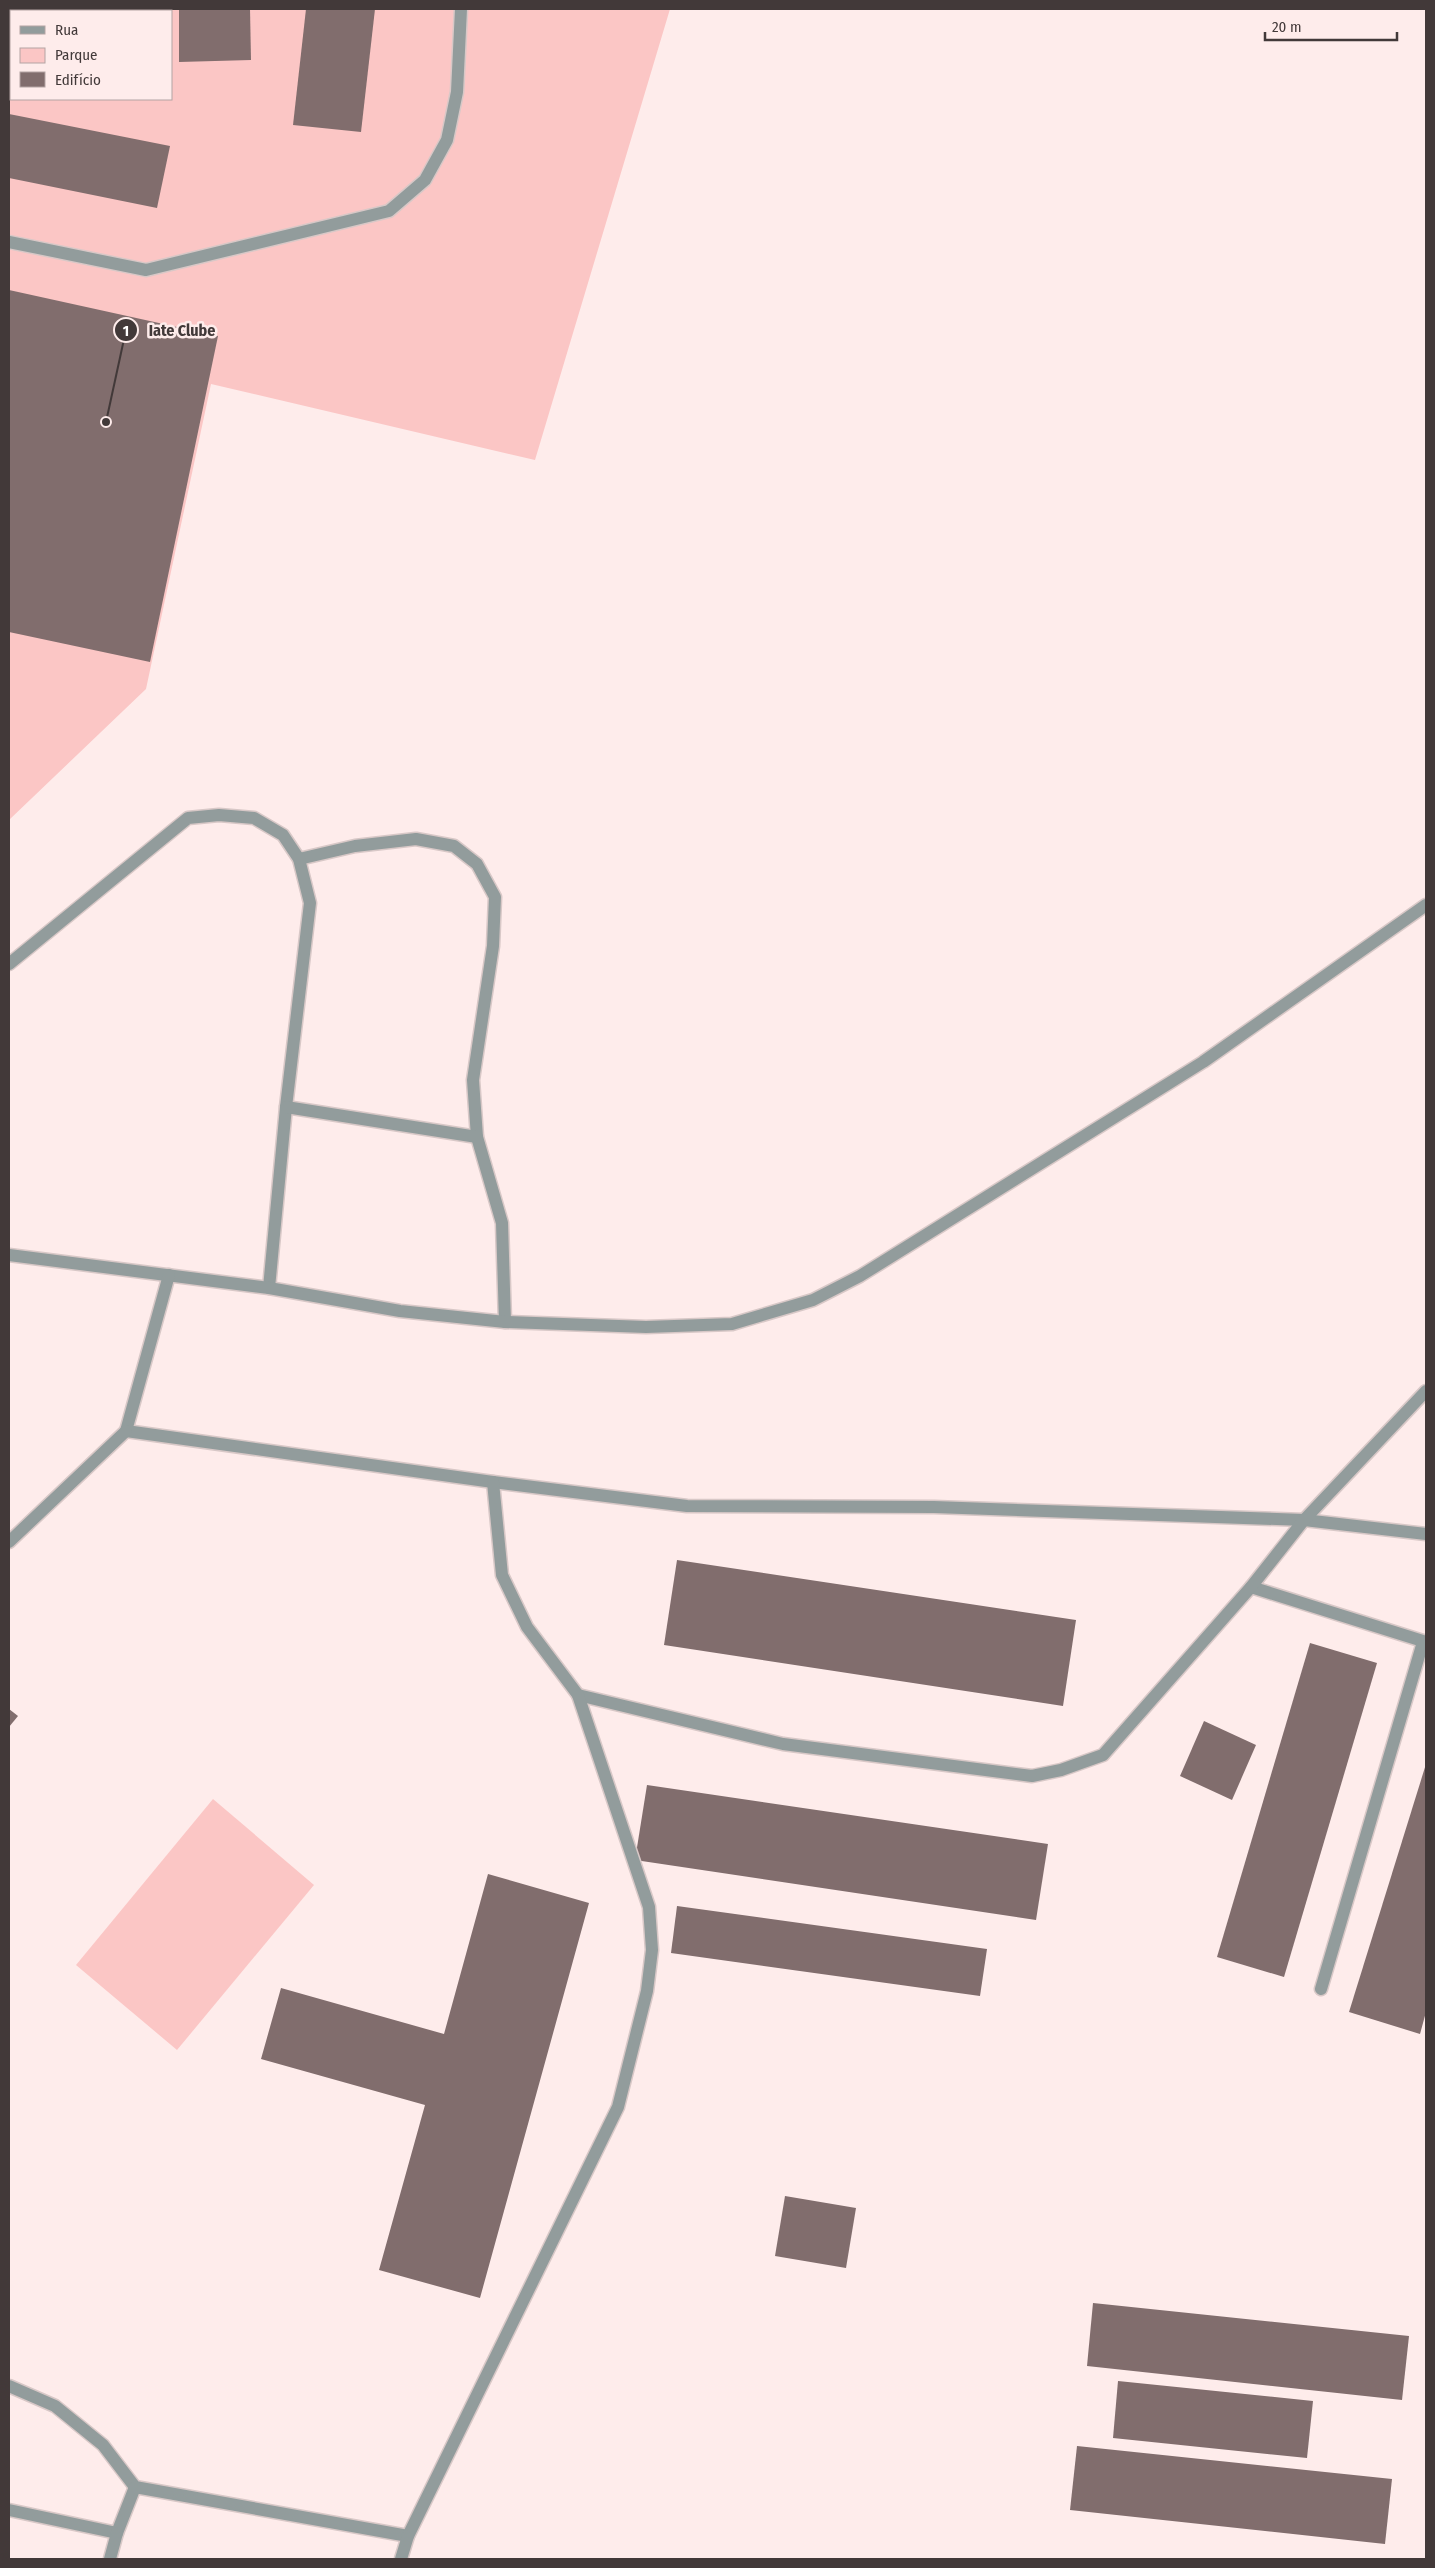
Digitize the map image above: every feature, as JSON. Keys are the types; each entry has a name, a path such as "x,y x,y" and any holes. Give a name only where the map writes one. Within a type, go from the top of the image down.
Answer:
{"lane":[{"path":"9,242 146,270 389,211 424,180 447,140 457,92 461,9"},
{"path":"9,964 188,818 219,814 254,818 282,835 299,859 310,903 286,1107 269,1288"},
{"path":"299,859 355,846 416,839 454,846 477,864 495,897 494,946 473,1080 477,1137 502,1223 505,1322"},
{"path":"9,1255 269,1288 400,1311 505,1322 646,1327 732,1324 814,1300 860,1276 1203,1062 1426,905"},
{"path":"286,1107 477,1137"},
{"path":"9,1542 126,1431 169,1275"},
{"path":"578,1695 784,1744 1032,1776 1061,1770 1103,1755 1251,1587 1304,1520 1426,1391"},
{"path":"126,1431 492,1482 688,1506 934,1507 1304,1520 1426,1534"},
{"path":"401,2559 408,2536 618,2107 647,1991 652,1950 648,1907 578,1695 527,1627 502,1574 492,1482"},
{"path":"1251,1587 1425,1642 1321,1989"},
{"path":"9,2386 55,2406 103,2445 135,2487 408,2536"},
{"path":"110,2559 117,2533 135,2487"},
{"path":"9,2510 117,2533"}],"green space":[{"path":"9,9 670,9 535,460 211,384 146,689 9,820"},
{"path":"213,1799 314,1885 177,2050 76,1965"}],"building":[{"path":"179,9 250,9 251,60 179,62"},
{"path":"306,9 375,9 361,132 293,125"},
{"path":"9,114 170,146 157,208 9,178"},
{"path":"9,290 218,336 150,662 9,632"},
{"path":"677,1560 1076,1620 1063,1706 664,1645"},
{"path":"1310,1643 1377,1663 1284,1977 1217,1957"},
{"path":"9,1709 18,1716 9,1727"},
{"path":"1204,1721 1256,1745 1232,1800 1180,1776"},
{"path":"1426,1764 1426,2012 1420,2034 1349,2012"},
{"path":"647,1785 1048,1844 1036,1920 635,1860"},
{"path":"488,1874 589,1903 480,2298 379,2270 425,2105 261,2059 281,1988 444,2034"},
{"path":"677,1906 987,1949 980,1996 671,1953"},
{"path":"785,2196 856,2208 846,2268 775,2256"},
{"path":"1093,2303 1409,2336 1402,2400 1087,2366"},
{"path":"1118,2381 1313,2401 1307,2458 1113,2438"},
{"path":"1077,2446 1392,2479 1385,2544 1070,2510"}],"place":[{"name":"Iate Clube","path":"106,422"}]}
